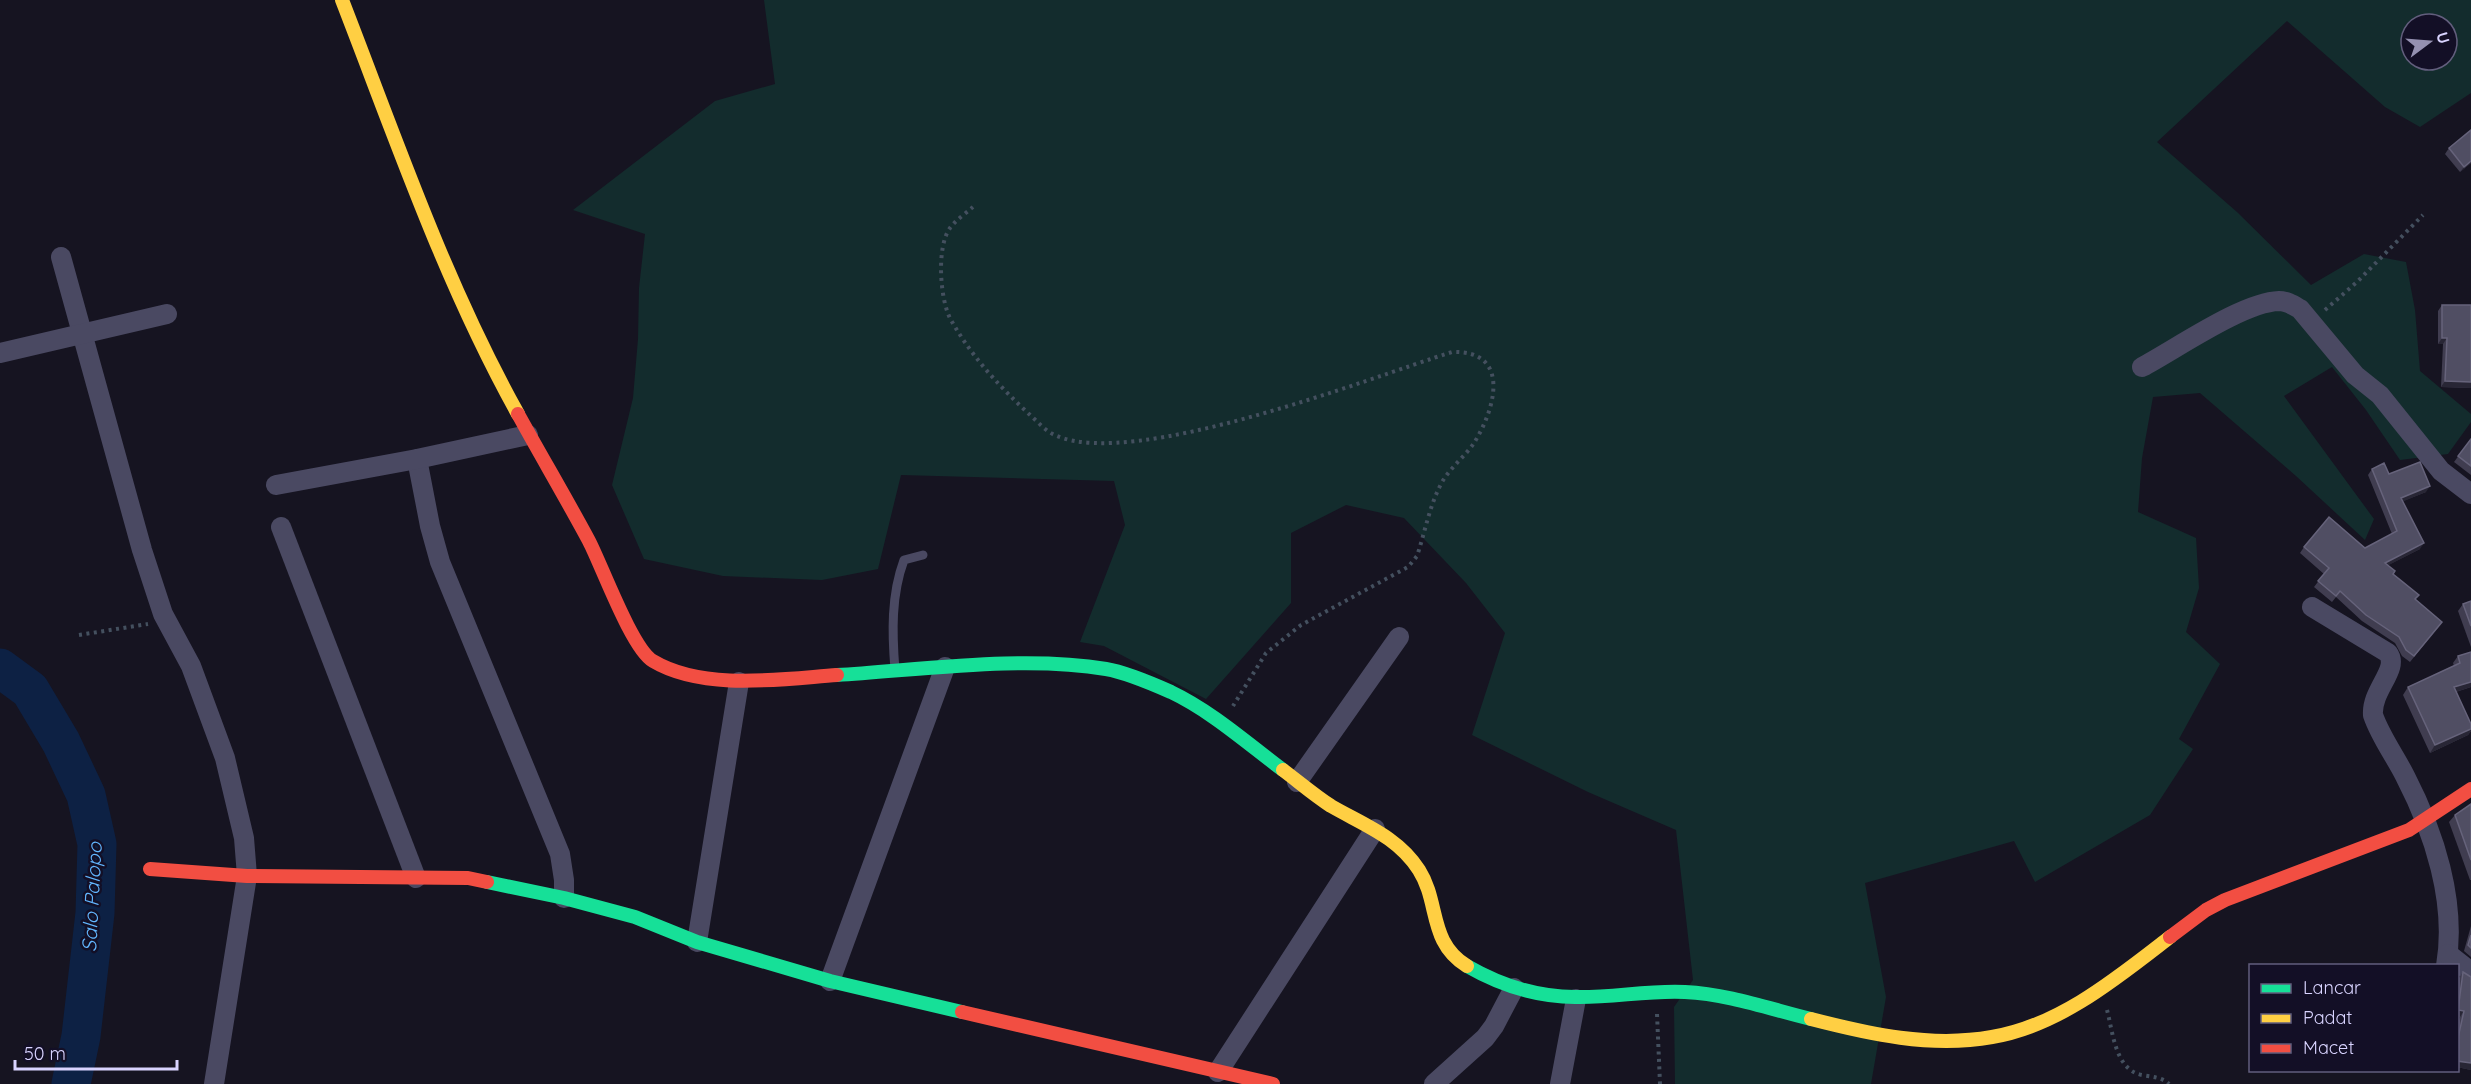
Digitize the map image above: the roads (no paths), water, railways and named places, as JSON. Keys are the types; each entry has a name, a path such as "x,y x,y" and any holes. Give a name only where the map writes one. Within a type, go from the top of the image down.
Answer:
{"street":[{"path":"342,0 413,184 496,377 589,542 630,633 652,661 686,674 739,682 945,667 1070,664 1108,669 1171,692 1222,724 1330,805 1376,829 1398,844 1419,870 1431,898 1444,945 1449,953 1514,988 1536,994 1576,999 1656,992 1688,992 1731,999 1882,1034 1962,1042 1995,1037 2028,1026 2080,1003 2216,905 2409,830 2471,789"},
{"path":"61,257 142,550 166,621 191,666 225,758 239,816 247,876 214,1084"},
{"path":"2142,368 2242,310 2279,301 2289,303 2300,309 2355,375 2380,395 2441,471 2471,494"},
{"path":"0,353 167,314"},
{"path":"276,484 417,459 528,435"},
{"path":"417,459 429,526 440,562 560,854 564,898"},
{"path":"281,527 416,878"},
{"path":"2312,607 2391,657 2392,666 2372,704 2373,715 2426,819 2440,871 2450,922 2447,960"},
{"path":"1297,782 1399,638"},
{"path":"830,981 945,667"},
{"path":"697,942 739,682"},
{"path":"1218,1072 1376,829"},
{"path":"150,869 247,876 468,878 564,898 635,917 697,942 830,981 1273,1084"},
{"path":"1434,1084 1485,1038 1514,988"},
{"path":"1560,1084 1576,999"}],"lane":[{"path":"895,670 892,626 899,573 904,560 923,555"}],"waterway":[{"name":"Salo Palopo","path":"0,668 30,690 61,742 86,795 97,844 95,913 81,1036 71,1084"}]}
